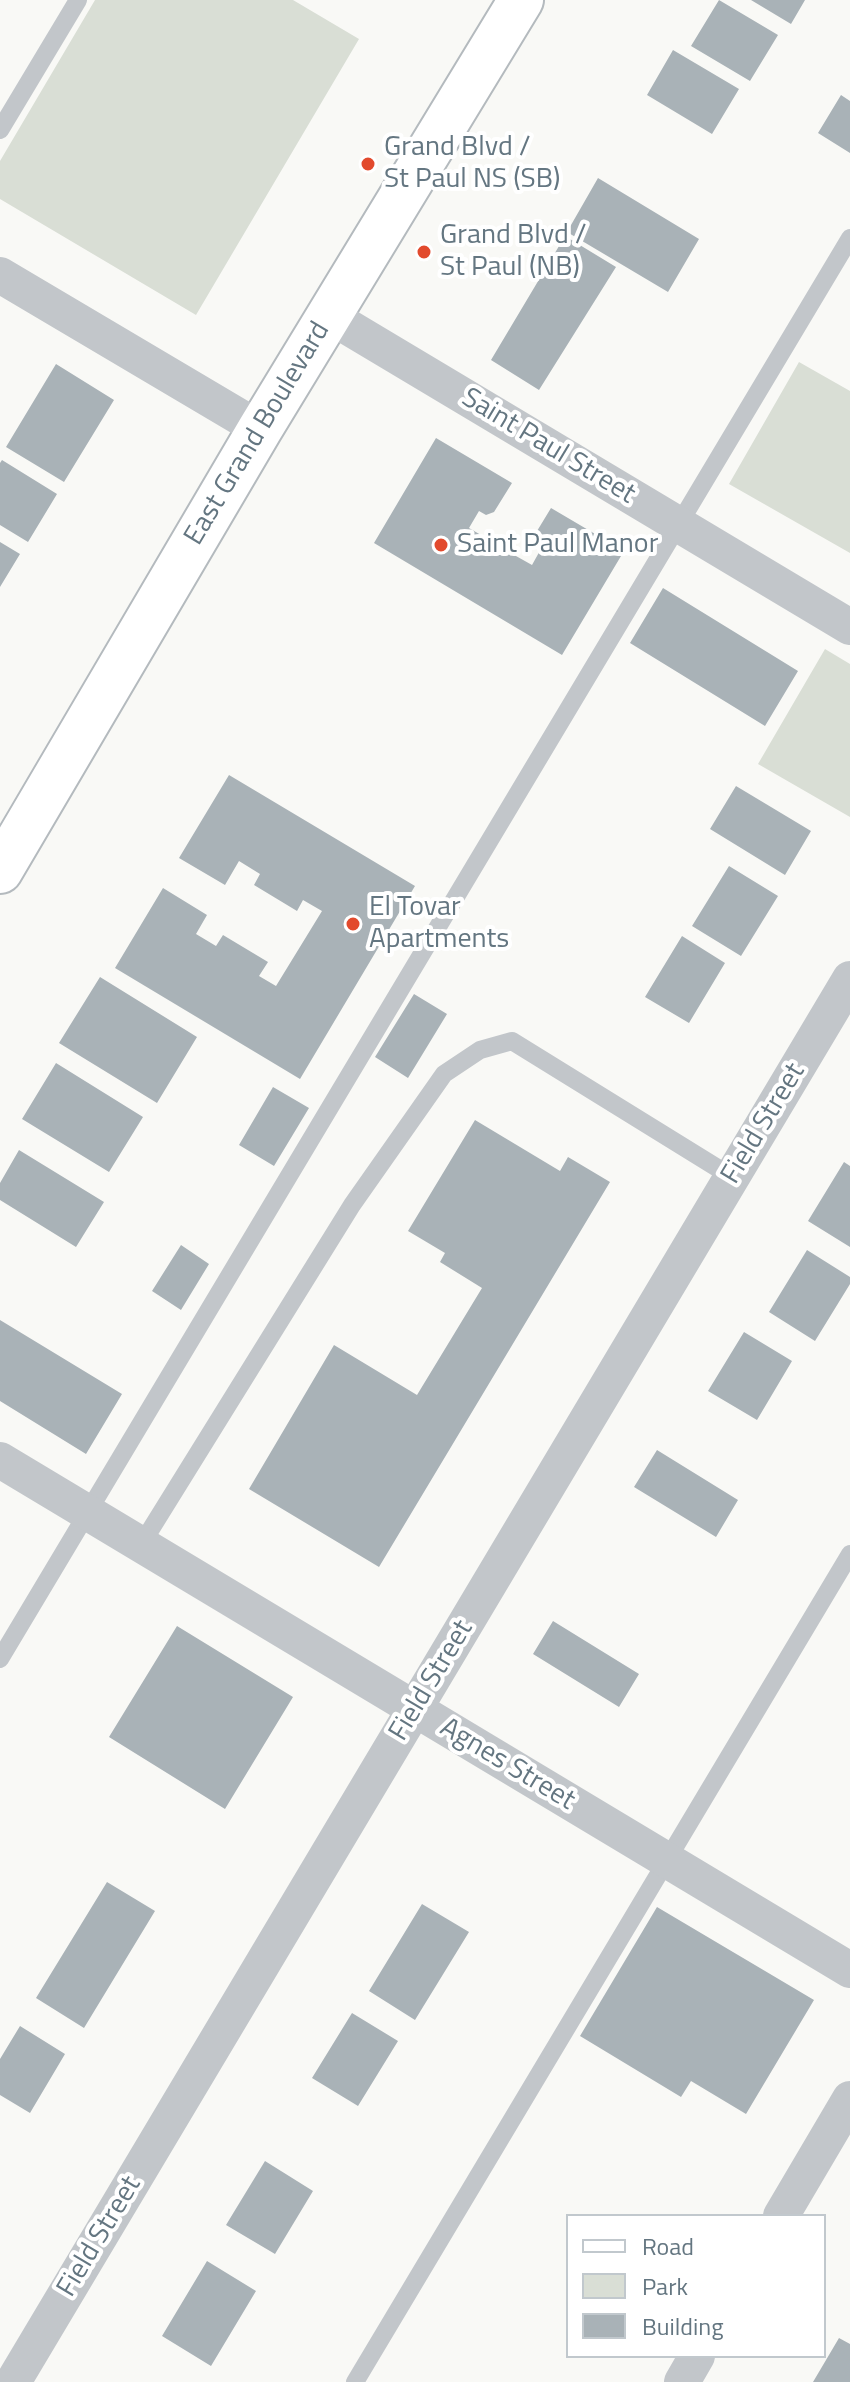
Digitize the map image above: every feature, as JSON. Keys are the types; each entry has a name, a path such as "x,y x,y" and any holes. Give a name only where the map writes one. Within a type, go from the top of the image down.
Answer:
{"main road":[{"name":"East Grand Boulevard","path":"0,871 328,315 521,0"}],"street":[{"path":"0,275 260,429"},
{"name":"Saint Paul Street","path":"328,315 850,627"},
{"name":"Field Street","path":"13,2382 850,979"},
{"name":"Agnes Street","path":"0,1460 850,1970"},
{"path":"782,2214 850,2099"},
{"path":"682,2382 696,2358"}],"lane":[{"path":"0,130 78,0"},
{"path":"0,1659 850,238"},
{"path":"141,1545 352,1205 444,1074 480,1050 512,1041 732,1177"},
{"path":"355,2382 850,1554"}],"green space":[{"path":"95,0 293,0 359,39 196,315 0,199 0,161"},
{"path":"799,362 850,391 850,553 729,484"},
{"path":"825,649 850,664 850,817 758,764"}],"building":[{"path":"719,0 778,35 750,81 691,46"},
{"path":"751,0 805,0 791,24"},
{"path":"673,50 739,89 712,134 647,95"},
{"path":"841,95 850,101 850,153 818,133"},
{"path":"598,178 699,239 668,292 567,232"},
{"path":"565,236 616,267 539,390 491,360"},
{"path":"56,364 114,400 64,482 6,447"},
{"name":"Saint Paul Manor","path":"436,438 512,483 494,512 486,515 479,511 469,528 514,550 516,556 532,565 542,547 535,543 534,536 551,508 624,551 562,655 374,543"},
{"path":"2,460 57,494 28,542 0,525"},
{"path":"0,542 20,554 0,587"},
{"path":"663,588 798,671 765,726 630,643"},
{"name":"El Tovar Apartments","path":"229,775 415,886 300,1079 115,968 163,888 207,915 196,934 216,946 223,935 268,962 259,976 276,986 322,911 303,900 297,911 254,885 260,874 239,861 225,885 179,858"},
{"path":"736,786 811,831 785,875 710,829"},
{"path":"729,866 778,896 741,956 692,926"},
{"path":"682,936 725,963 689,1023 645,997"},
{"path":"100,977 197,1037 157,1103 59,1043"},
{"path":"414,994 447,1014 408,1078 375,1057"},
{"path":"56,1063 143,1117 109,1172 22,1119"},
{"path":"273,1087 309,1108 274,1166 239,1145"},
{"path":"475,1120 560,1171 568,1157 610,1182 379,1567 249,1489 334,1345 417,1395 482,1288 440,1262 445,1253 408,1231"},
{"path":"19,1150 104,1202 76,1247 0,1200 0,1183"},
{"path":"844,1162 850,1166 850,1247 808,1221"},
{"path":"181,1245 209,1264 181,1310 152,1291"},
{"path":"807,1250 850,1277 850,1284 815,1341 769,1312"},
{"path":"0,1320 122,1394 86,1454 0,1401"},
{"path":"744,1332 792,1361 757,1420 708,1391"},
{"path":"657,1450 738,1500 716,1537 634,1487"},
{"path":"553,1621 639,1674 619,1707 533,1654"},
{"path":"177,1626 293,1697 225,1809 109,1737"},
{"path":"107,1882 155,1911 84,2028 36,1998"},
{"path":"422,1904 469,1932 415,2020 369,1991"},
{"path":"657,1907 814,2000 746,2114 691,2081 681,2097 580,2036"},
{"path":"352,2013 398,2041 358,2106 312,2078"},
{"path":"20,2026 65,2054 30,2113 0,2095 0,2059"},
{"path":"265,2161 313,2191 275,2254 226,2225"},
{"path":"207,2261 256,2291 211,2366 162,2336"},
{"path":"839,2338 850,2344 850,2382 813,2382"}],"place":[{"name":"Grand Blvd / St Paul NS (SB)","path":"368,164"},
{"name":"Grand Blvd / St Paul (NB)","path":"424,252"},
{"name":"Saint Paul Manor","path":"441,545"},
{"name":"El Tovar Apartments","path":"353,924"}]}
